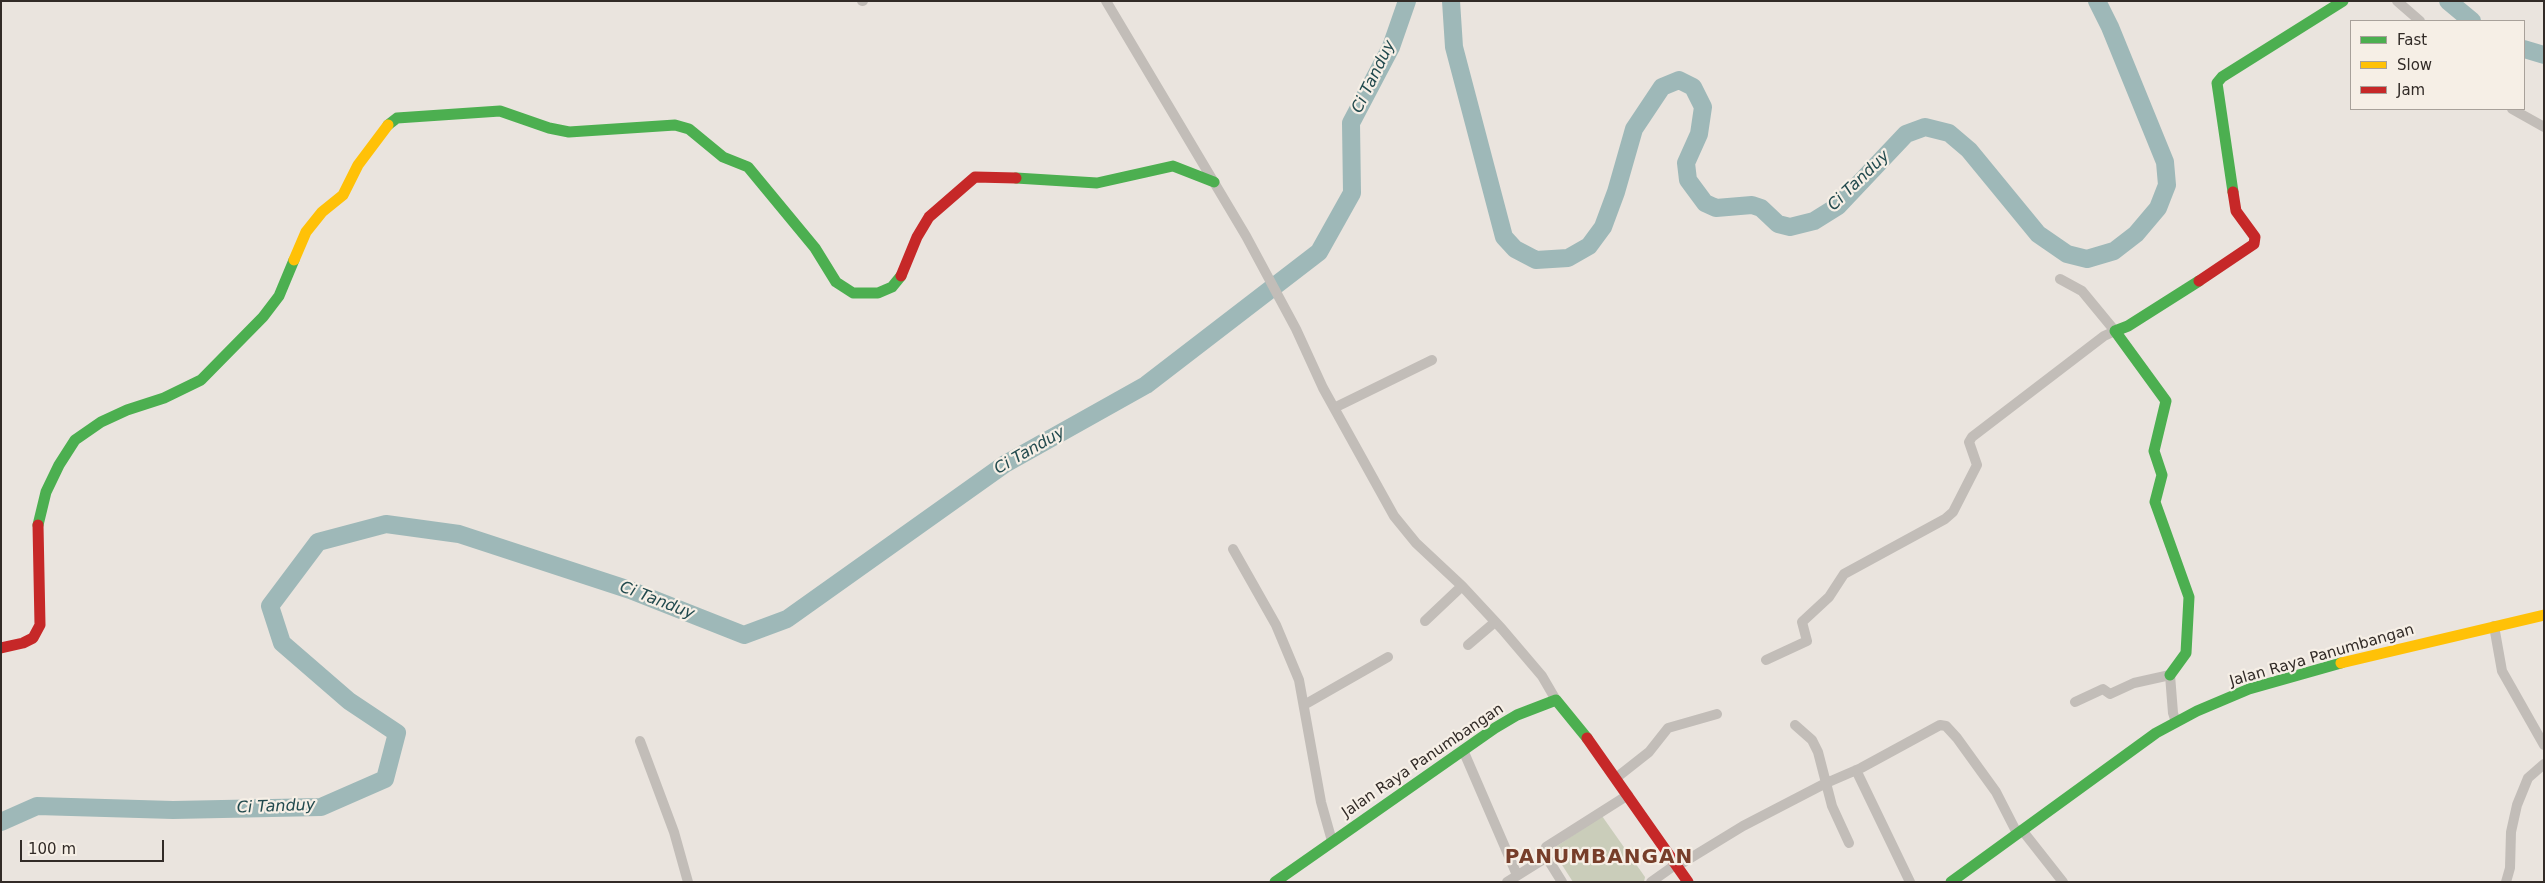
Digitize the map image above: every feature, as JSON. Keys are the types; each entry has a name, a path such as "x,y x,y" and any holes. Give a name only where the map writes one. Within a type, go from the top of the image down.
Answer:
{"street":[{"path":"1106,1 1246,236 1296,329 1334,408 1403,529 1462,586 1542,676 1556,700 1575,721 1688,882"},
{"path":"1766,660 1806,642 1807,639 1802,622 1829,597 1844,574 1945,519 1953,512 1977,465 1969,442 1972,437 2104,336 2128,326 2254,244 2255,237 2236,211 2217,83 2222,77 2343,1"},
{"path":"2397,1 2419,20"},
{"path":"2514,110 2544,127"},
{"path":"1,648 24,643 33,638 40,626 37,530 46,492 58,465 75,440 102,422 127,410 164,398 201,380 243,338 263,317 279,296 306,232 322,212 343,195 358,165 390,122 397,118 500,111 549,128 569,132 682,126 694,132 723,157 748,167 815,248 836,282 853,293 878,293 892,287 901,276 917,237 929,217 974,177 1097,183 1173,166 1214,182"},
{"path":"2060,279 2082,291 2115,331 2166,401 2154,451 2162,475 2155,502 2186,585 2189,598 2186,653 2170,675 2173,713 2176,722"},
{"path":"1334,408 1432,360"},
{"path":"1233,549 1284,642 1299,680 1321,802 1332,841"},
{"path":"1425,621 1462,586"},
{"name":"Jalan Raya Panumbangan","path":"1951,882 2156,733 2197,711 2258,687 2382,652 2544,614"},
{"path":"1468,645 1495,622"},
{"path":"2494,626 2502,671 2544,745"},
{"path":"1304,705 1388,657"},
{"path":"2075,702 2104,689 2110,694 2134,683 2170,675"},
{"name":"Jalan Raya Panumbangan","path":"1275,882 1517,714 1556,700"},
{"path":"1616,778 1649,752 1668,728 1717,714"},
{"path":"1795,725 1812,740 1818,752 1832,806 1849,843"},
{"path":"1651,882 1675,865 1826,784 1936,727 1944,725 1957,738 1996,792 2019,831 2063,882"},
{"path":"640,741 674,832 688,882"},
{"path":"1463,750 1517,875"},
{"path":"2506,882 2510,868 2511,832 2517,805 2528,778 2544,764"},
{"path":"1856,770 1910,882"},
{"path":"1562,882 1547,857 1544,850 1546,846 1628,795"},
{"path":"1506,882 1547,857"}],"green space":[{"path":"1602,816 1645,877 1644,882 1573,882 1555,854 1554,848"}],"waterway":[{"name":"Ci Tanduy","path":"1,822 37,806 173,810 321,807 385,779 397,733 349,701 282,643 270,606 318,542 386,524 459,534 630,590 744,635 787,619 1005,464 1146,385 1319,252 1352,193 1351,123 1391,47 1407,1"},
{"name":"Ci Tanduy","path":"1451,1 1454,47 1504,237 1515,249 1536,260 1568,258 1589,246 1603,227 1616,192 1634,129 1662,87 1679,80 1693,87 1703,107 1699,134 1686,163 1688,180 1705,203 1716,208 1752,205 1761,208 1778,224 1790,227 1814,221 1838,206 1906,134 1925,127 1949,133 1969,150 2038,234 2067,254 2087,259 2114,251 2136,234 2158,208 2167,185 2165,162 2110,27 2097,1"},
{"name":"Ci Tanduy","path":"2448,1 2471,20"},
{"name":"Ci Tanduy","path":"2525,49 2544,55"}],"traffic: fast":[{"path":"2233,192 2217,83 2222,77 2343,1"},
{"path":"388,125 397,118 500,111 549,128 569,132 675,125 689,129 723,157 748,167 815,248 836,282 853,293 878,293 892,287 901,276"},
{"path":"1016,178 1097,183 1173,166 1214,182"},
{"path":"38,525 46,492 59,465 75,440 101,422 127,410 164,398 201,380 263,317 279,296 294,260"},
{"path":"2170,675 2186,653 2189,597 2155,502 2162,475 2154,451 2166,401 2115,331 2128,326 2199,281"},
{"path":"1951,882 2156,733 2197,711 2249,689 2341,663"},
{"path":"1275,882 1495,728 1517,715 1556,700 1587,738"}],"traffic: slow":[{"path":"294,260 306,232 322,212 343,195 358,165 388,125"},
{"path":"2341,663 2544,615"}],"traffic: jam":[{"path":"901,276 917,237 929,217 975,177 1016,178"},
{"path":"2199,281 2254,244 2255,237 2236,211 2233,192"},
{"path":"1,648 23,643 33,638 40,625 38,525"},
{"path":"1587,738 1688,882"}],"district":[{"name":"PANUMBANGAN","path":"1599,858"}]}
